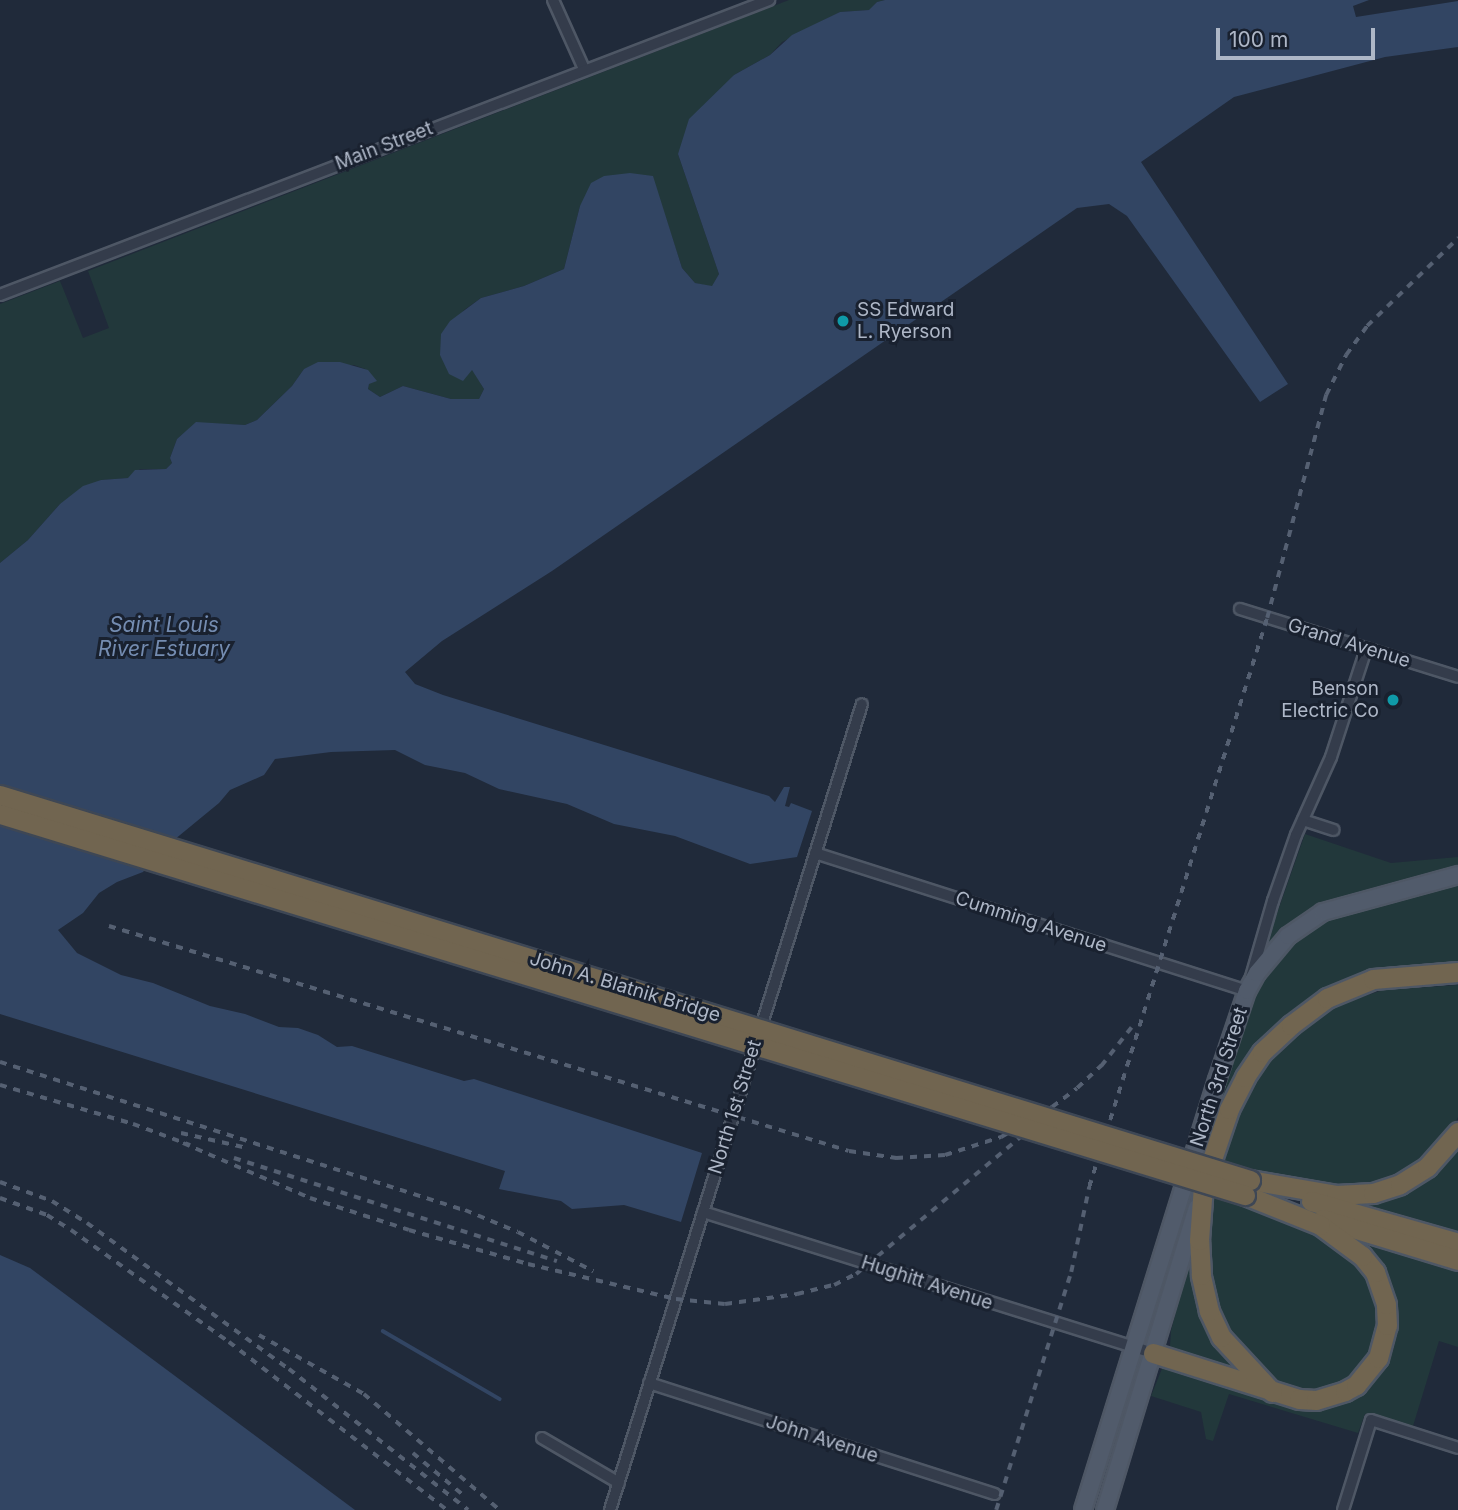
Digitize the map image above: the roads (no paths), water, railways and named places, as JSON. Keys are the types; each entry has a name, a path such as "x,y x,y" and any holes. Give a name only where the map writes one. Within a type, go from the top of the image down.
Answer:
{"highway":[{"name":"John A. Blatnik Bridge","path":"0,795 1248,1188"},
{"name":"John A. Blatnik Bridge","path":"0,814 1248,1188"},
{"path":"1345,989 1383,978 1458,972"},
{"path":"1345,989 1458,980"},
{"name":"North 3rd Street","path":"1203,1186 1239,1088 1251,1066 1274,1040 1311,1009 1345,989"},
{"path":"1248,1188 1336,1195 1373,1193 1400,1184 1427,1167 1458,1132"},
{"path":"1203,1186 1199,1253 1209,1311 1230,1350 1272,1392"},
{"path":"1248,1188 1322,1205 1458,1243"},
{"path":"1248,1188 1458,1260"},
{"path":"1153,1353 1299,1399 1316,1399 1356,1385 1378,1358 1387,1325 1386,1304 1375,1272 1350,1244 1320,1225 1248,1188"}],"main road":[{"path":"1247,991 1277,946 1311,918 1358,900 1458,874"},
{"name":"North 3rd Street","path":"1083,1510 1132,1347 1247,991"},
{"name":"North 3rd Street","path":"1105,1510 1203,1186"}],"street":[{"path":"553,0 584,69"},
{"name":"Main Street","path":"0,295 769,0"},
{"name":"Grand Avenue","path":"1240,609 1458,677"},
{"name":"North 3rd Street","path":"1247,991 1266,921 1303,820 1331,757 1366,649"},
{"name":"North 1st Street","path":"610,1510 862,704"},
{"path":"1303,820 1333,830"},
{"name":"Cumming Avenue","path":"815,853 1247,991"},
{"name":"Hughitt Avenue","path":"703,1212 1153,1353"},
{"name":"John Avenue","path":"649,1384 995,1494"},
{"path":"1343,1510 1371,1420 1458,1448"},
{"path":"542,1438 619,1483"}],"water":[{"name":"Saint Louis River Estuary","path":"1369,0 1353,6 1356,17 1458,1 1458,47 1385,57 1234,97 1141,162 1288,384 1260,402 1127,216 1109,204 1077,208 552,571 442,641 405,672 415,684 443,695 769,796 775,802 784,787 790,787 785,806 789,807 791,803 812,811 797,857 750,864 675,836 614,824 567,804 499,789 465,773 425,765 395,750 331,752 275,759 264,775 230,790 219,803 163,849 143,872 117,882 99,893 83,913 58,930 77,953 121,975 153,983 210,1006 245,1014 279,1027 298,1028 318,1035 337,1047 352,1046 464,1081 474,1079 702,1153 681,1222 624,1205 572,1209 561,1201 499,1189 505,1171 0,1014 0,563 28,540 60,504 83,486 101,480 128,478 135,470 166,469 172,463 170,458 177,439 196,422 245,425 257,420 292,386 304,369 318,362 340,362 368,370 377,381 369,384 368,389 380,397 403,386 451,399 479,399 484,389 472,370 463,381 449,374 440,355 441,334 450,321 481,298 524,286 564,269 580,206 591,183 604,176 630,173 653,176 682,268 695,283 712,286 719,274 678,154 689,119 734,75 770,55 792,35 840,12 869,10 877,2"},
{"path":"0,1255 30,1268 355,1510 0,1510"}],"waterway":[{"path":"383,1331 500,1399"}],"railway":[{"path":"996,1510 1071,1272 1089,1187 1267,618 1326,395 1346,355 1367,326 1458,238"},
{"path":"109,926 849,1151 896,1158 945,1155 1001,1137 1052,1107 1077,1088 1101,1066 1134,1024"},
{"path":"0,1062 465,1210 518,1232 593,1271"},
{"path":"0,1085 133,1124 190,1145"},
{"path":"183,1143 310,1198 409,1230 528,1264 676,1299 725,1304 797,1294 834,1285 856,1274 1031,1128"},
{"path":"181,1133 247,1148"},
{"path":"234,1158 557,1261"},
{"path":"0,1182 52,1201 87,1223 289,1369 468,1510"},
{"path":"0,1198 47,1215 71,1230 229,1342 447,1510"},
{"path":"259,1335 364,1394 500,1510"},
{"path":"413,1453 462,1494"}],"place":[{"name":"SS Edward L. Ryerson","path":"843,321"},
{"name":"Benson Electric Co","path":"1393,700"}]}
